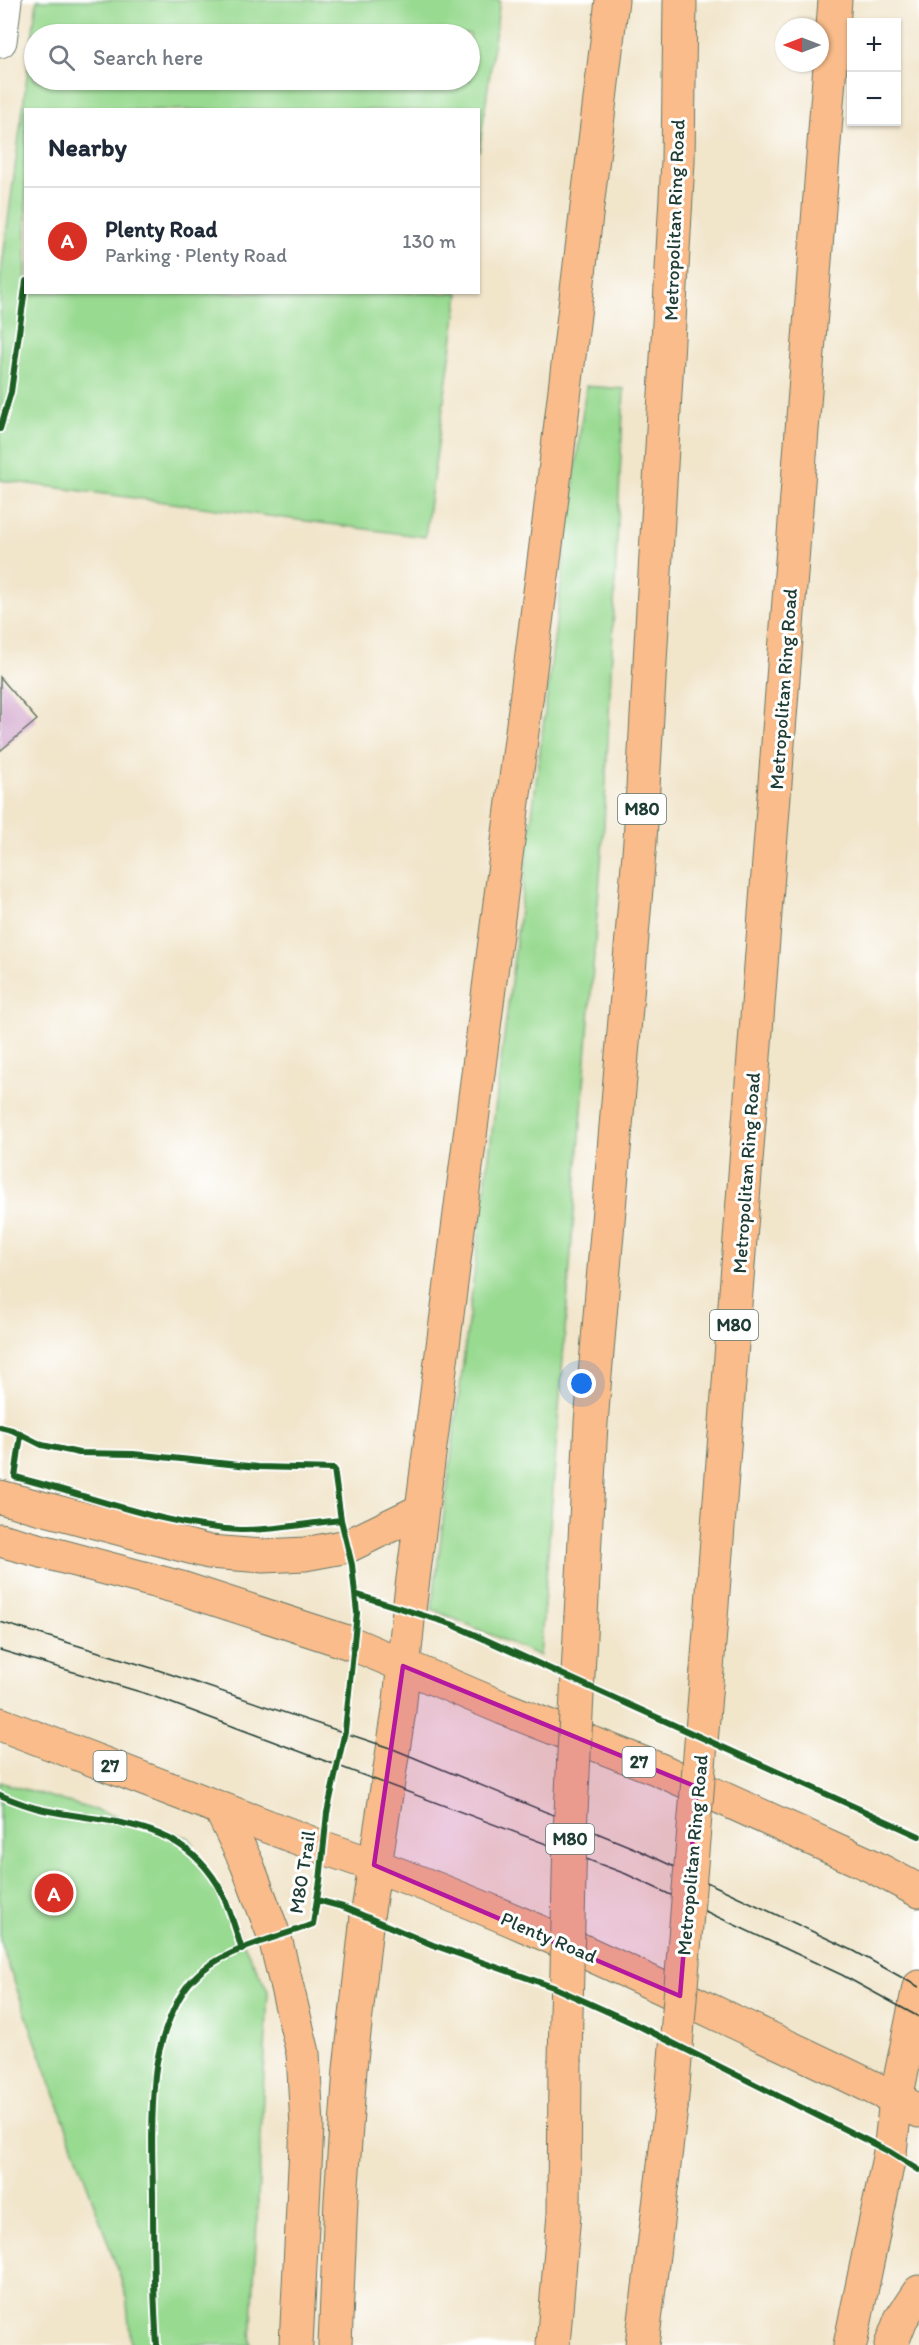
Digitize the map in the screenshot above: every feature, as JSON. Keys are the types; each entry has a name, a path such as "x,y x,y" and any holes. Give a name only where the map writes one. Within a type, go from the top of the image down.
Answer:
{"highway":[{"path":"335,2345 341,2199 350,2069 374,1865 393,1749 420,1511 548,534 612,0"},
{"name":"Metropolitan Ring Road","path":"553,2345 564,2214 570,1832 591,1423 640,830 678,161 680,0"},
{"name":"Metropolitan Ring Road","path":"642,2345 671,2108 707,1670 835,0"},
{"path":"0,1497 209,1552 264,1556 305,1554 348,1546 420,1511"},
{"name":"27","path":"0,1540 181,1588 338,1638 503,1708 658,1769 872,1866 919,1891"},
{"name":"Plenty Road","path":"0,1724 374,1865 625,1970 908,2105"},
{"path":"220,1808 247,1864 275,1938 303,2053 306,2126 296,2345"},
{"path":"850,2345 890,2152 908,2105 919,1987"},
{"path":"891,2345 901,2319 919,2292"}],"street":[{"path":"0,41 5,0"}],"highlighted area":[{"path":"403,1666 697,1787 680,1996 374,1865"}],"green space":[{"path":"37,0 500,0 480,145 480,108 24,108 24,294 459,294 425,537 0,480 0,282 25,90 480,90 480,24 34,24"},
{"path":"586,386 624,389 604,825 540,1656 432,1609"},
{"path":"0,1782 189,1838 268,1991 251,2345 131,2345 126,2293 0,1942"}],"building":[{"path":"0,677 37,720 0,751"}],"tram line":[{"path":"0,1622 155,1669 393,1749 636,1849 854,1951 919,1987"},
{"path":"0,1650 147,1694 626,1874 842,1975 919,2017"}],"cycle path":[{"path":"0,429 11,392 24,294"},
{"name":"M80 Trail","path":"0,1427 12,1430 42,1445 79,1453 133,1454 258,1467 334,1469 341,1520 352,1565 357,1613 345,1731 327,1813 313,1924 234,1952 205,1969 193,1979 179,1999 159,2051 155,2075 152,2135 157,2345"},
{"path":"21,1435 15,1477 126,1509 183,1523 240,1530 341,1520"},
{"path":"355,1594 451,1624 919,1836"},
{"path":"0,1795 38,1809 141,1828 183,1847 202,1863 218,1885 229,1909 242,1950"},
{"name":"M80 Trail","path":"317,1900 343,1907 433,1945 553,1987 635,2024 890,2152 919,2170"}],"place":[{"name":"Plenty Road","path":"54,1893"}]}
